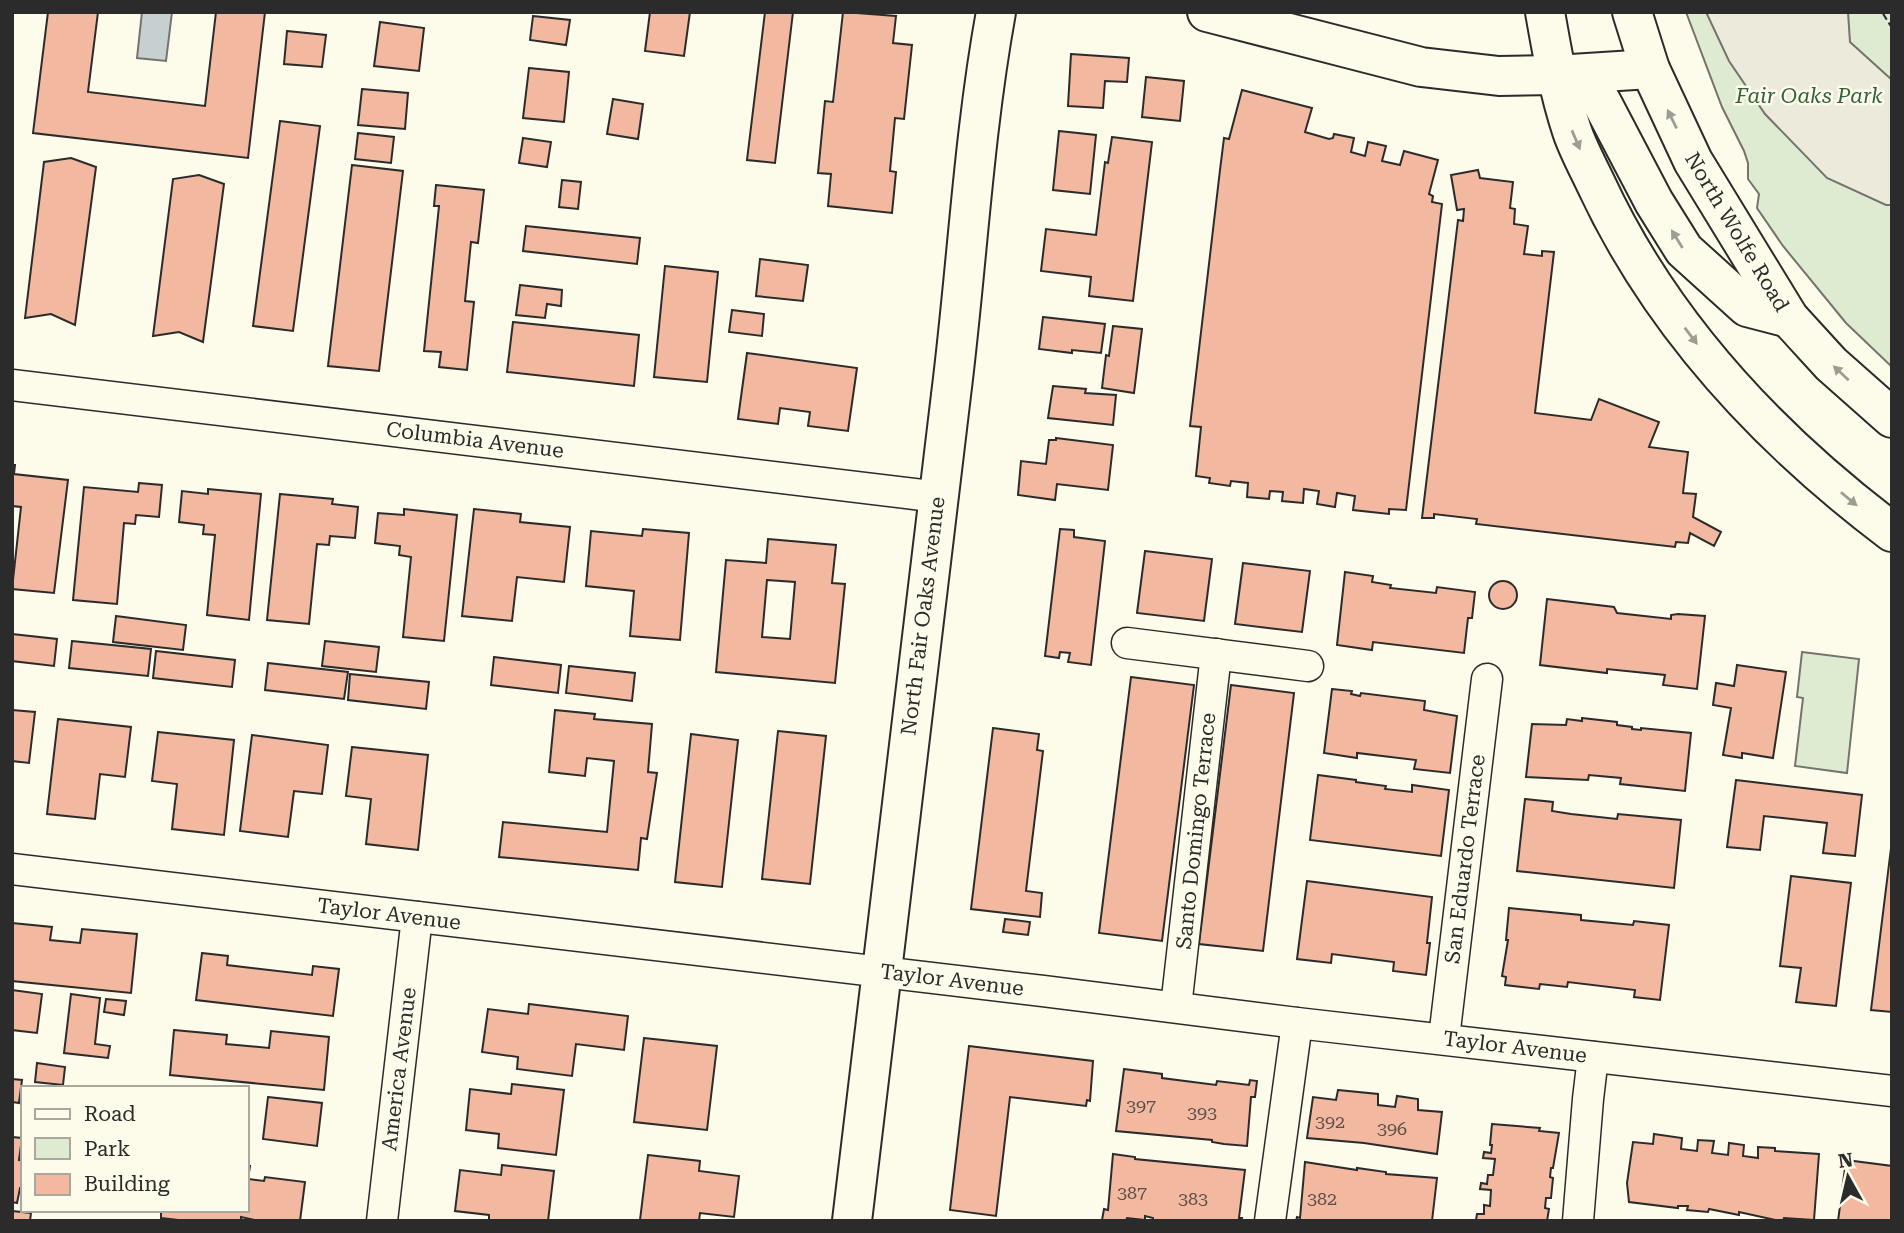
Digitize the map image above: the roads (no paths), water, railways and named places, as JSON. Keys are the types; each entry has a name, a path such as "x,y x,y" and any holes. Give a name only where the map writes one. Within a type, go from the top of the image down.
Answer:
{"main road":[{"name":"North Fair Oaks Avenue","path":"852,1221 996,12"},
{"path":"1207,12 1421,67 1499,76 1650,69"},
{"path":"1545,12 1556,75 1573,133 1605,202 1665,301 1712,364 1767,423 1808,464 1892,532"},
{"name":"North Wolfe Road","path":"1633,12 1650,69 1693,161 1789,318 1831,364 1892,418"},
{"path":"1556,75 1583,85 1601,102 1654,202 1685,250 1747,307 1789,318"}],"street":[{"name":"Columbia Avenue","path":"12,386 939,497"},
{"path":"1127,643 1308,666"},
{"name":"Santo Domingo Terrace","path":"1177,1007 1216,654"},
{"name":"San Eduardo Terrace","path":"1444,1038 1487,679"},
{"name":"Taylor Avenue","path":"12,869 1297,1023 1892,1091"},
{"name":"America Avenue","path":"382,1221 417,917"},
{"path":"1270,1221 1297,1023"},
{"path":"1578,1221 1594,1057"}],"park label":[{"name":"Fair Oaks Park","path":"1809,96"}]}
